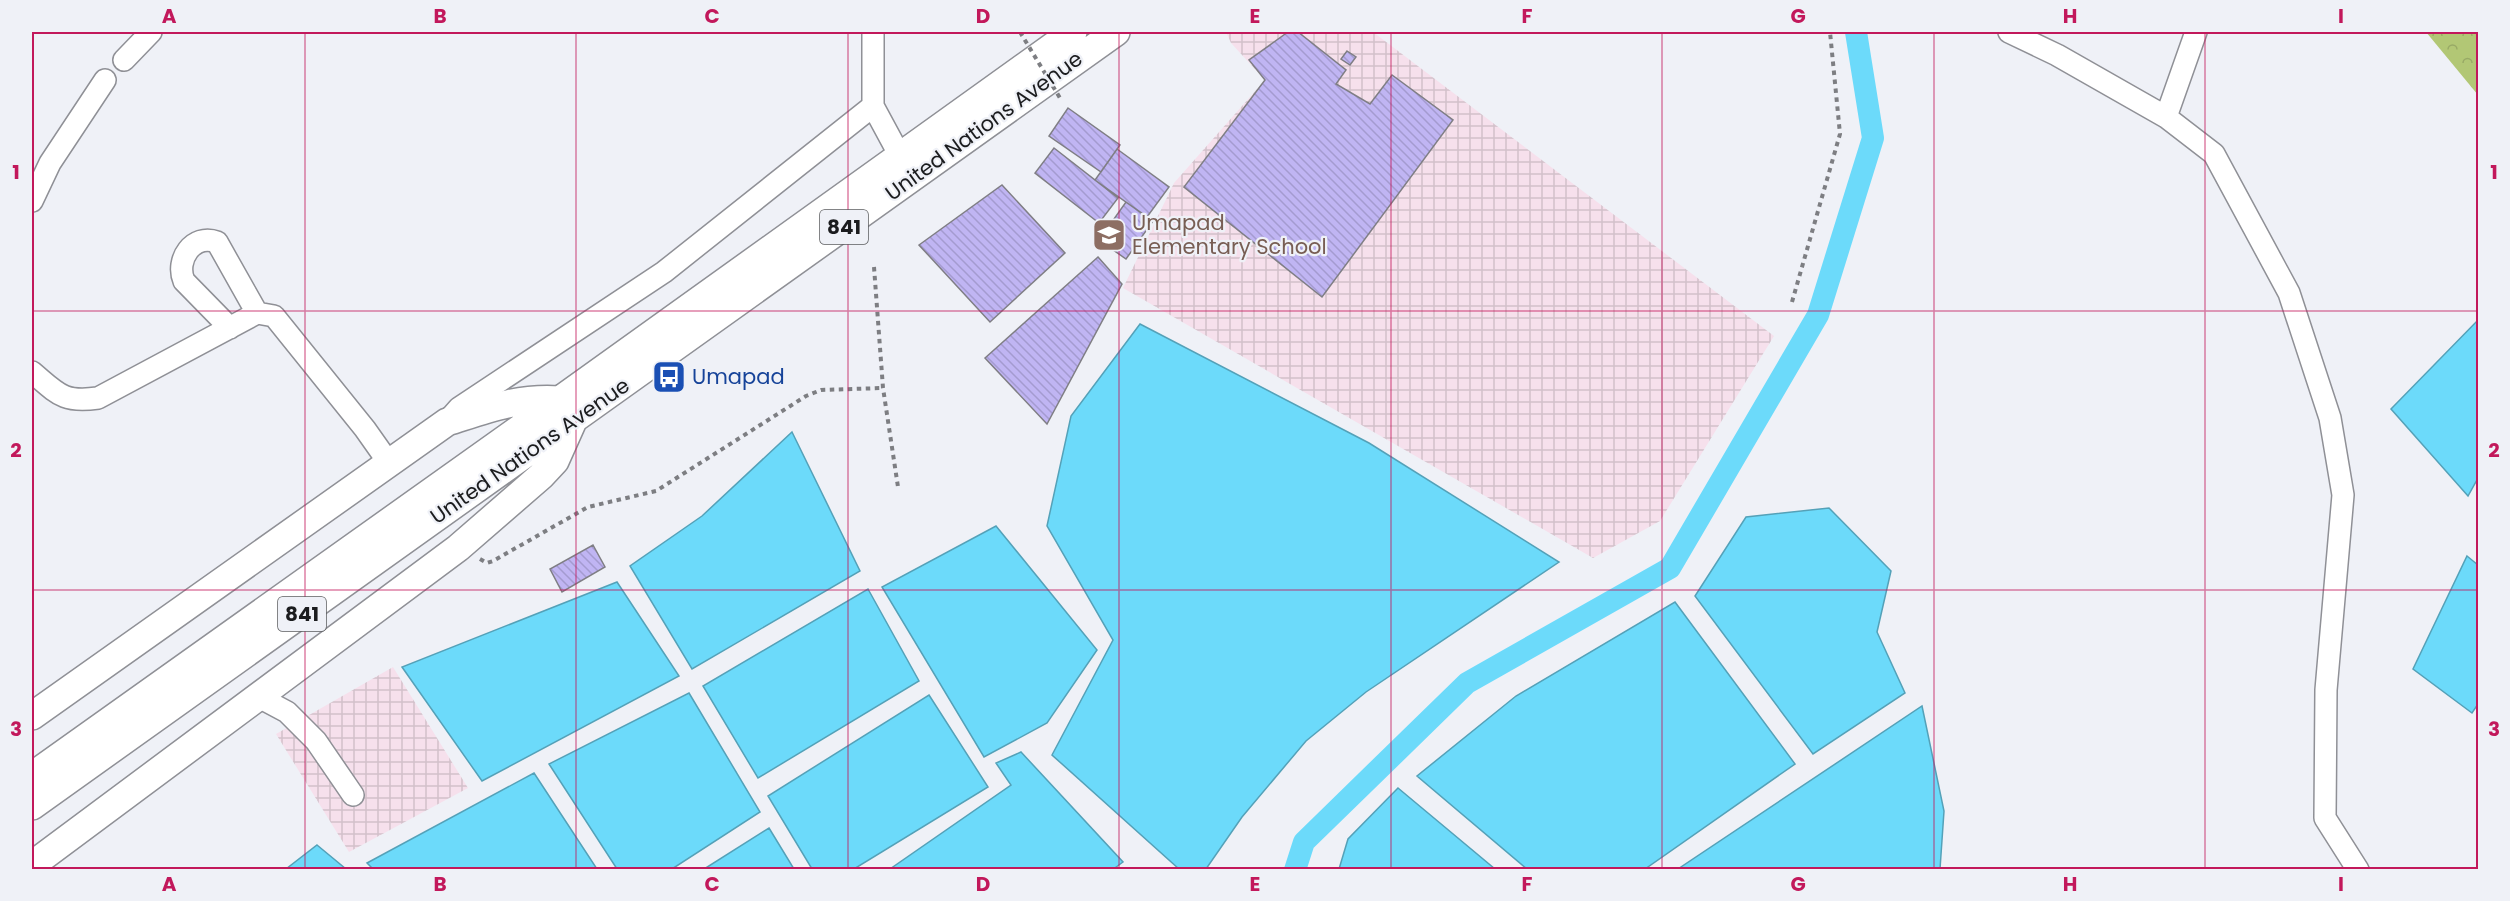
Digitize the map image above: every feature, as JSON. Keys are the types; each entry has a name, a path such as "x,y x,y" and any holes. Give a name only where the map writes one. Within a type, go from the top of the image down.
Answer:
{"main road":[{"name":"United Nations Avenue","path":"32,806 566,411 900,156 1073,32"},
{"name":"United Nations Avenue","path":"32,776 1116,32"},
{"path":"32,716 447,422 517,401 535,399 566,411 555,461 541,476 458,548 32,865"}],"street":[{"path":"123,60 151,32"},
{"path":"873,32 873,106 900,156"},
{"path":"2009,32 2057,55 2166,117 2214,154 2289,293 2330,418 2343,495 2326,690 2325,818 2358,870"},
{"path":"2166,117 2196,32"},
{"path":"32,201 50,163 105,80"},
{"path":"447,422 459,408 664,272 873,106"},
{"path":"230,328 184,281 181,273 183,258 194,244 206,240 217,242 257,313"},
{"path":"32,372 55,391 75,401 98,398 257,313 274,316 365,429 389,463"},
{"path":"257,696 287,712 316,741 353,795"}],"path":[{"path":"1020,32 1060,98"},
{"path":"1792,302 1840,134 1830,32"},
{"path":"874,267 883,388 898,487"},
{"path":"458,548 487,563 493,561 588,507 656,490 806,396 821,390 883,388"}],"shaded area":[{"path":"1226,32 1373,32 1774,336 1660,521 1593,558 1123,288 1174,183 1265,80 1231,43"},
{"path":"393,667 468,788 349,852 276,734"}],"green space":[{"path":"2426,32 2478,32 2478,95"}],"water":[{"path":"2478,320 2478,478 2468,496 2391,409"},
{"path":"1140,324 1369,443 1559,562 1366,692 1306,741 1242,817 1206,869 1179,869 1052,755 1113,640 1047,526 1071,416"},
{"path":"792,432 860,571 692,669 630,566 702,516"},
{"path":"1829,508 1891,571 1877,632 1905,693 1813,754 1695,596 1746,517"},
{"path":"996,526 1097,650 1047,723 984,757 882,587"},
{"path":"2467,556 2478,565 2478,704 2472,713 2413,669"},
{"path":"617,582 679,676 482,781 402,667"},
{"path":"868,589 919,681 758,778 703,686"},
{"path":"1675,602 1795,764 1645,869 1527,869 1417,776 1516,696"},
{"path":"689,693 760,812 672,869 617,869 549,764"},
{"path":"929,695 988,787 854,869 812,869 768,796"},
{"path":"1922,706 1944,811 1940,869 1678,869"},
{"path":"1021,752 1123,862 1112,870 890,869 1011,785 996,763"},
{"path":"534,773 597,869 374,870 367,863"},
{"path":"1398,788 1495,869 1339,869 1348,839"},
{"path":"769,828 794,869 704,869"},
{"path":"317,845 346,869 286,869"}],"building":[{"path":"1288,32 1298,32 1346,70 1336,84 1370,104 1392,75 1453,120 1322,297 1184,187 1265,80 1249,60"},
{"path":"1347,51 1356,57 1350,65 1341,59"},
{"path":"1068,108 1120,145 1101,172 1049,136"},
{"path":"1054,148 1118,198 1099,223 1035,173"},
{"path":"1117,149 1169,187 1147,217 1095,180"},
{"path":"1002,185 1065,253 990,322 919,245"},
{"path":"1126,202 1153,221 1126,259 1099,240"},
{"path":"1098,257 1122,284 1047,424 985,358"},
{"path":"593,545 605,567 562,592 550,569"}],"waterway":[{"path":"1295,870 1304,842 1467,683 1670,568 1818,315 1873,138 1856,32"}],"place":[{"name":"Umapad Elementary School","path":"1109,235"},
{"name":"Umapad","path":"669,377"}]}
